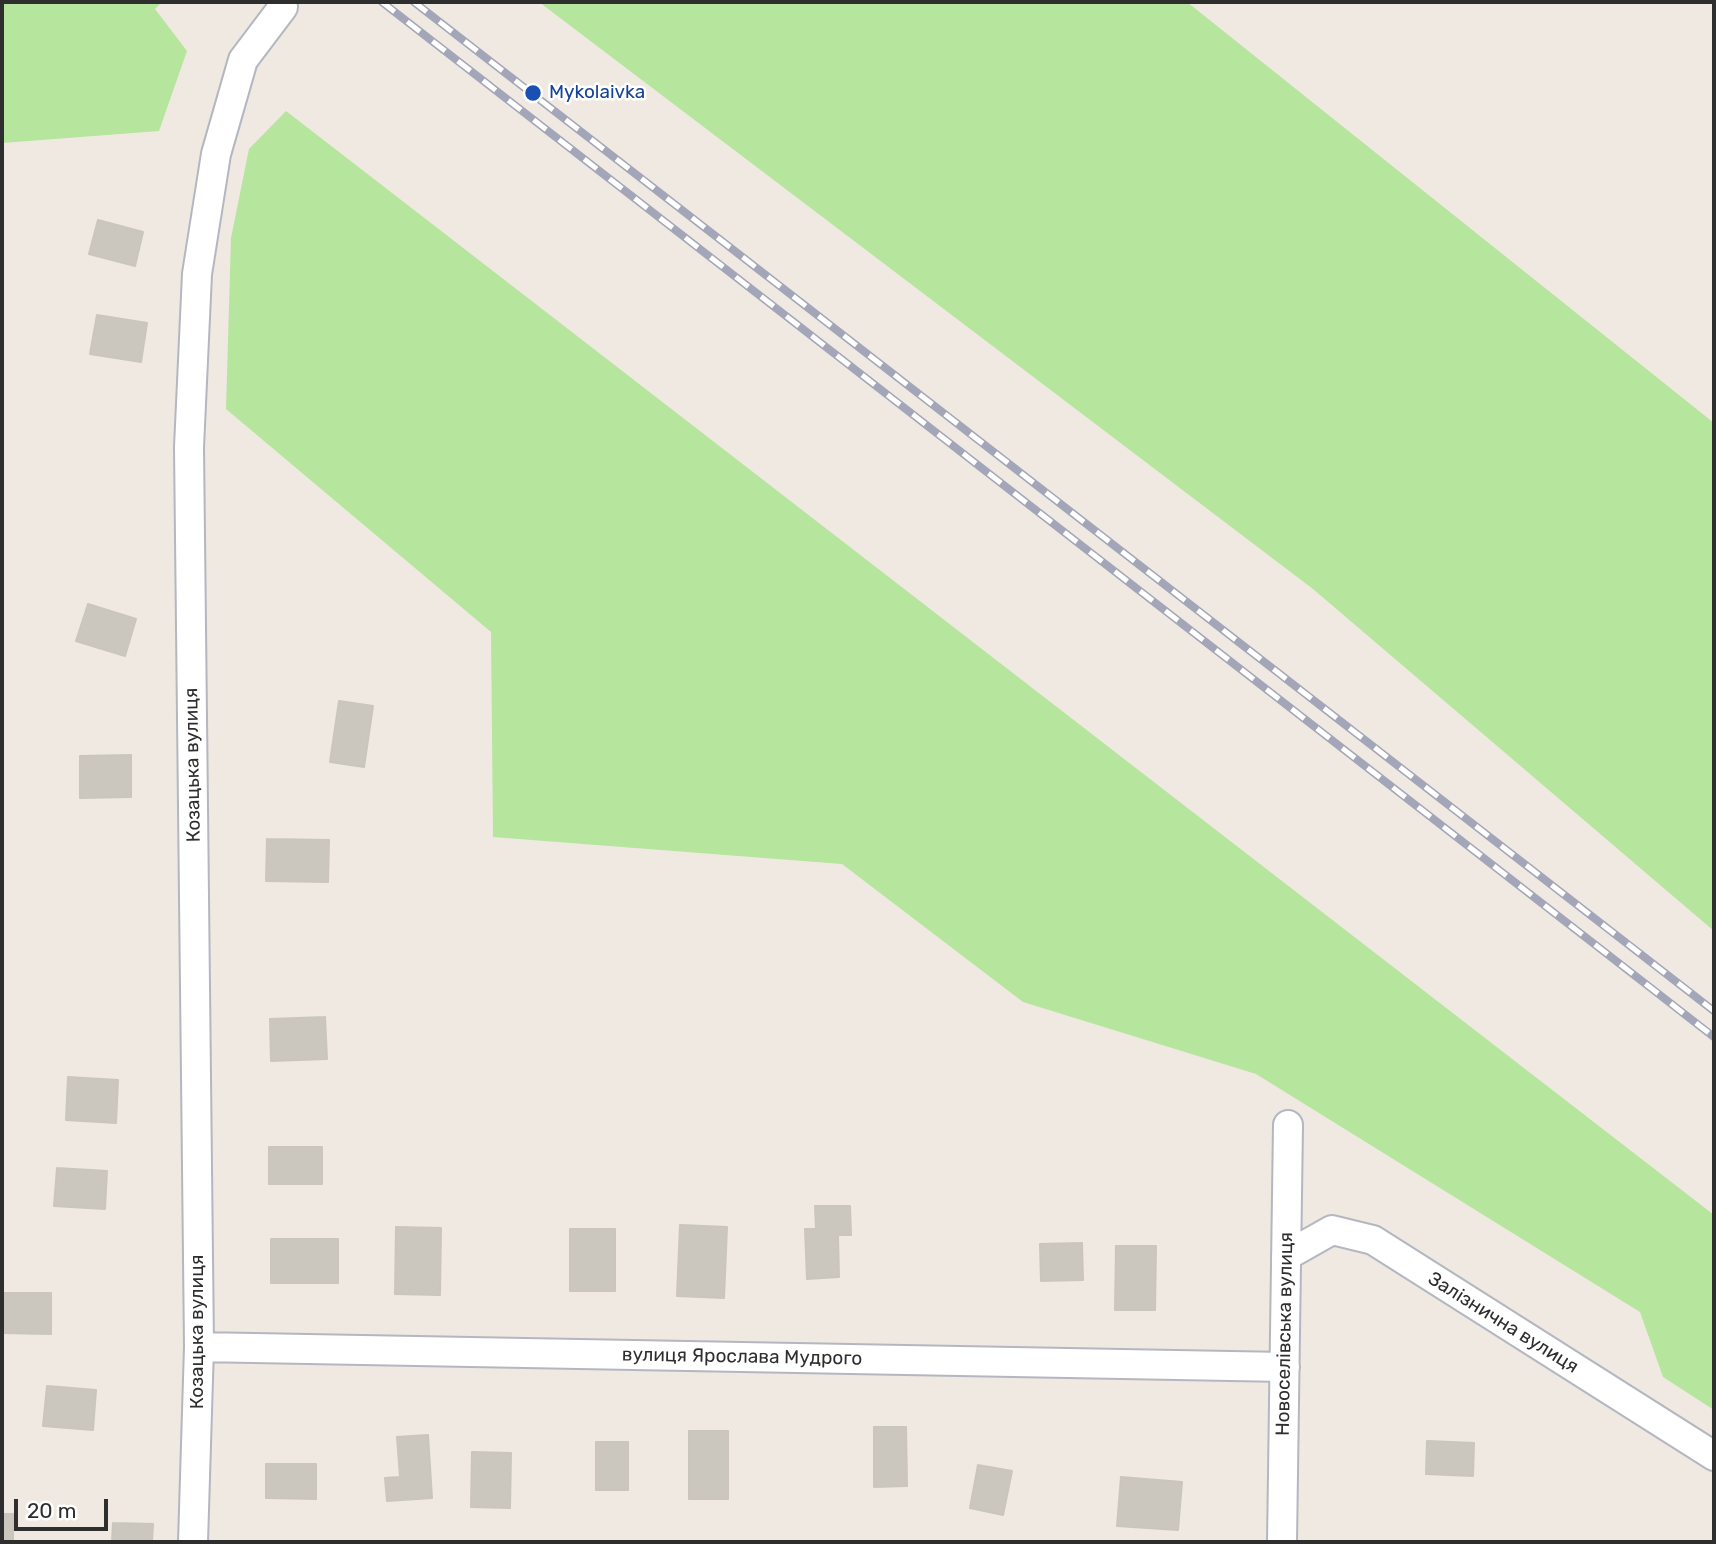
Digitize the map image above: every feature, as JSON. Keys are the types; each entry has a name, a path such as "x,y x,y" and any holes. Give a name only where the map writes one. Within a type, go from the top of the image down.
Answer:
{"street":[{"name":"Козацька вулиця","path":"193,1542 199,1347 189,447 197,274 216,154 243,60 283,7"},
{"name":"Новоселівська вулиця","path":"1282,1542 1288,1125"},
{"name":"Залізнична вулиця","path":"1286,1256 1332,1230 1373,1240 1714,1456"},
{"name":"вулиця Ярослава Мудрого","path":"199,1347 1285,1367"}],"green space":[{"path":"2,2 162,2 155,9 187,51 159,131 2,143"},
{"path":"539,2 1187,2 1714,423 1714,931 1313,589"},
{"path":"286,111 1714,1215 1714,1410 1663,1377 1640,1312 1256,1074 1023,1002 842,864 493,837 491,632 226,409 231,238 249,149"}],"building":[{"path":"98,220 143,232 135,266 89,254"},
{"path":"97,315 147,323 141,362 90,354"},
{"path":"88,604 136,619 125,656 76,641"},
{"path":"339,701 373,706 364,767 330,762"},
{"path":"131,755 131,797 80,798 80,756"},
{"path":"267,839 329,840 328,882 266,881"},
{"path":"325,1017 327,1059 271,1061 270,1019"},
{"path":"68,1077 118,1080 116,1123 66,1120"},
{"path":"269,1147 322,1147 322,1184 269,1184"},
{"path":"57,1168 107,1171 105,1209 54,1206"},
{"path":"815,1206 850,1206 851,1235 838,1235 839,1277 807,1279 805,1229 816,1229"},
{"path":"680,1225 727,1227 724,1298 677,1296"},
{"path":"396,1227 441,1228 440,1295 395,1294"},
{"path":"570,1229 615,1229 615,1291 570,1291"},
{"path":"271,1239 338,1239 338,1283 271,1283"},
{"path":"1082,1243 1083,1280 1041,1281 1040,1244"},
{"path":"1116,1246 1156,1246 1155,1310 1115,1310"},
{"path":"2,1293 51,1293 51,1334 2,1333"},
{"path":"47,1386 96,1390 93,1430 43,1426"},
{"path":"874,1427 906,1427 907,1486 874,1487"},
{"path":"689,1431 728,1431 728,1499 689,1499"},
{"path":"428,1435 432,1498 387,1501 385,1478 400,1477 397,1437"},
{"path":"1427,1441 1474,1443 1473,1476 1426,1474"},
{"path":"596,1442 628,1442 628,1490 596,1490"},
{"path":"472,1452 511,1453 510,1508 471,1507"},
{"path":"266,1464 316,1464 316,1499 266,1498"},
{"path":"978,1465 1012,1471 1003,1515 970,1508"},
{"path":"1121,1477 1182,1482 1178,1530 1117,1526"},
{"path":"2,1514 13,1514 13,1542 2,1542"},
{"path":"113,1523 153,1524 152,1542 112,1542"}],"railway":[{"path":"382,2 1714,1037"},
{"path":"414,2 1714,1011"}],"place":[{"name":"Mykolaivka","path":"533,93"}]}
